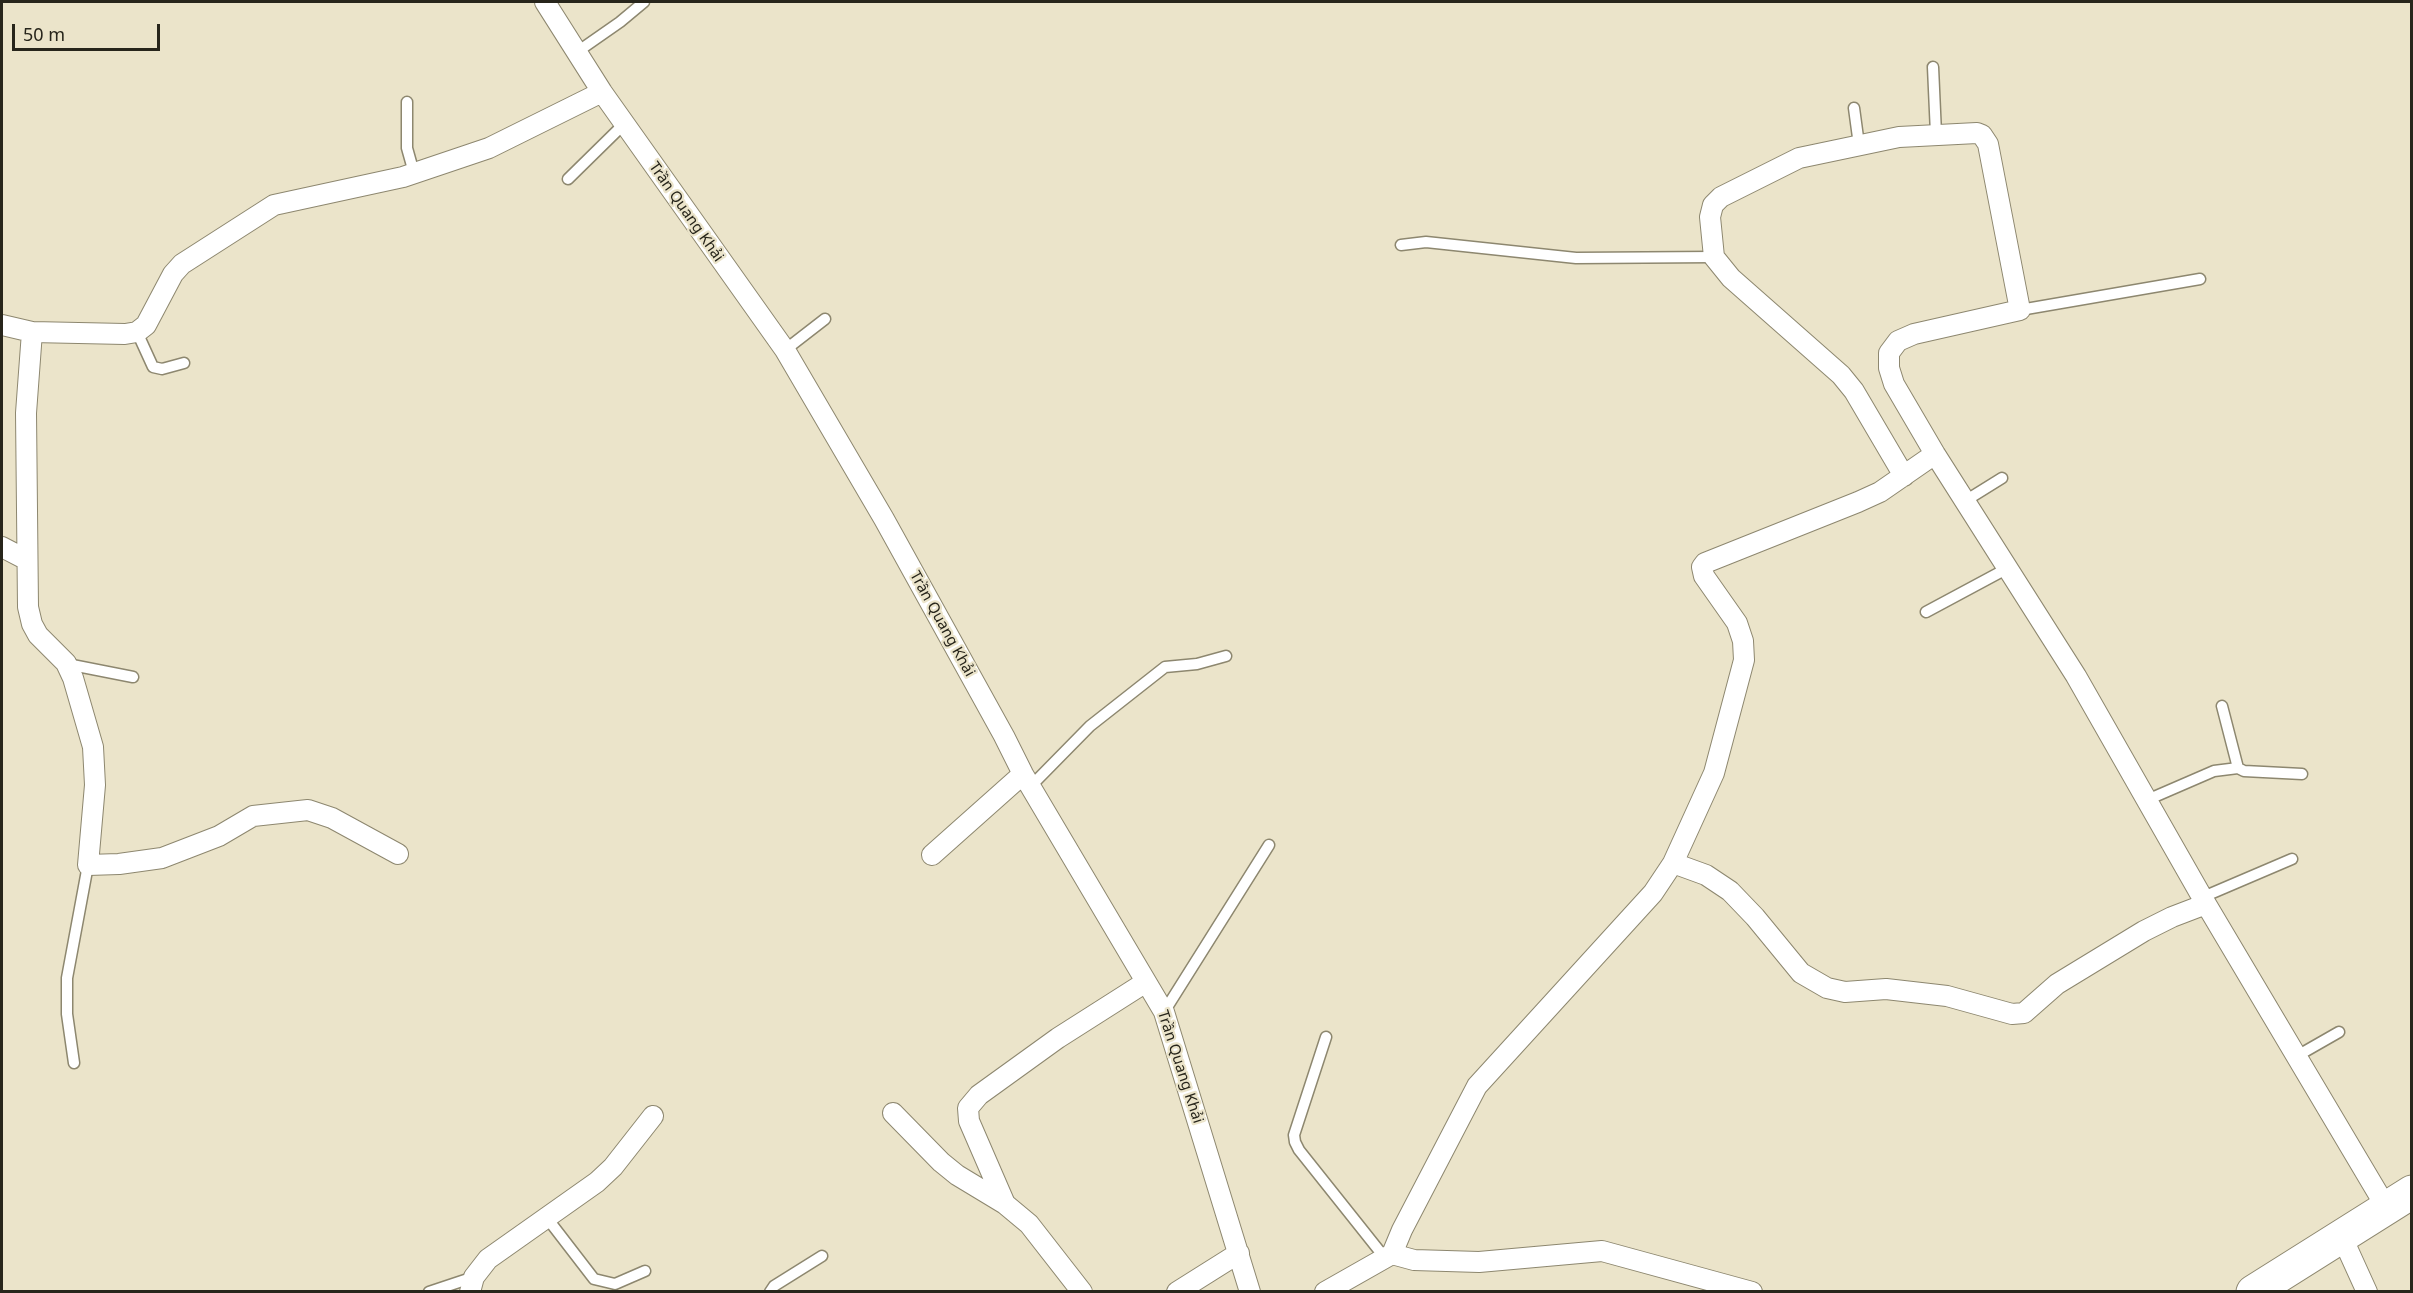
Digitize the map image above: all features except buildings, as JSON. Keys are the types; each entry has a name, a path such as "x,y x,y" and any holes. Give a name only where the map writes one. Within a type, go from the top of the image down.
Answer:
{"highway":[{"path":"2253,1292 2399,1199"}],"street":[{"name":"Trần Quang Khải","path":"545,2 624,124 785,350 884,519 1027,780 1164,1012 1250,1292"},
{"path":"2,325 32,332 125,334 137,332 146,325 173,273 182,264 274,205 414,173 503,142 602,92"},
{"path":"1904,476 1854,392 1841,375 1731,278 1714,257 1710,217 1713,205 1721,197 1799,158 1899,137 1971,133 1982,135 1986,139 2020,310 1914,334 1898,341 1889,353 1888,368 1894,384 1935,454 2076,676 2204,901 2297,1056 2399,1199"},
{"path":"32,332 26,414 28,607 32,624 38,635 66,663 73,678 93,747 96,766 88,864 119,864 162,858 219,836 253,816 308,810 332,818 398,854"},
{"path":"1325,1292 1389,1256 1477,1086 1634,916 1673,863 1720,756 1744,660 1743,641 1737,623 1704,576 1702,567 1708,561 1858,502 1904,476 1935,454"},
{"path":"2,547 27,560"},
{"path":"932,855 1027,780"},
{"path":"1673,863 1706,874 1730,891 1755,917 1801,974 1827,988 1845,992 1886,989 1947,996 2012,1014 2024,1013 2057,984 2144,931 2204,901"},
{"path":"1005,1204 969,1121 968,1108 979,1095 1058,1038 1146,982"},
{"path":"893,1113 941,1162 957,1175 1005,1204 1029,1224 1082,1292"},
{"path":"472,1284 488,1259 547,1218 613,1167 653,1116"},
{"path":"2342,1236 2367,1292"},
{"path":"1389,1256 1414,1260 1479,1262 1602,1251 1752,1292"},
{"path":"1177,1292 1239,1253"}],"lane":[{"path":"577,52 644,2"},
{"path":"1933,67 1936,134"},
{"path":"407,102 406,148 414,173"},
{"path":"1854,108 1859,145"},
{"path":"568,179 624,124"},
{"path":"1401,245 1426,242 1576,258 1714,257"},
{"path":"2020,310 2200,279"},
{"path":"785,350 825,319"},
{"path":"137,332 153,367 162,369 184,363"},
{"path":"1965,501 2002,478"},
{"path":"1926,612 2008,568"},
{"path":"1027,780 1090,726 1165,667 1197,664 1226,656"},
{"path":"66,663 133,677"},
{"path":"2222,706 2238,768"},
{"path":"2147,800 2214,771 2238,768 2244,771 2302,774"},
{"path":"1164,1012 1269,844"},
{"path":"2204,901 2292,859"},
{"path":"74,1063 66,1014 67,978 88,864"},
{"path":"2297,1056 2338,1032"},
{"path":"1326,1037 1294,1135 1295,1142 1299,1150 1389,1256"},
{"path":"547,1218 594,1279 615,1284 645,1271"},
{"path":"770,1292 774,1286 822,1256"},
{"path":"429,1292 472,1284"}]}
